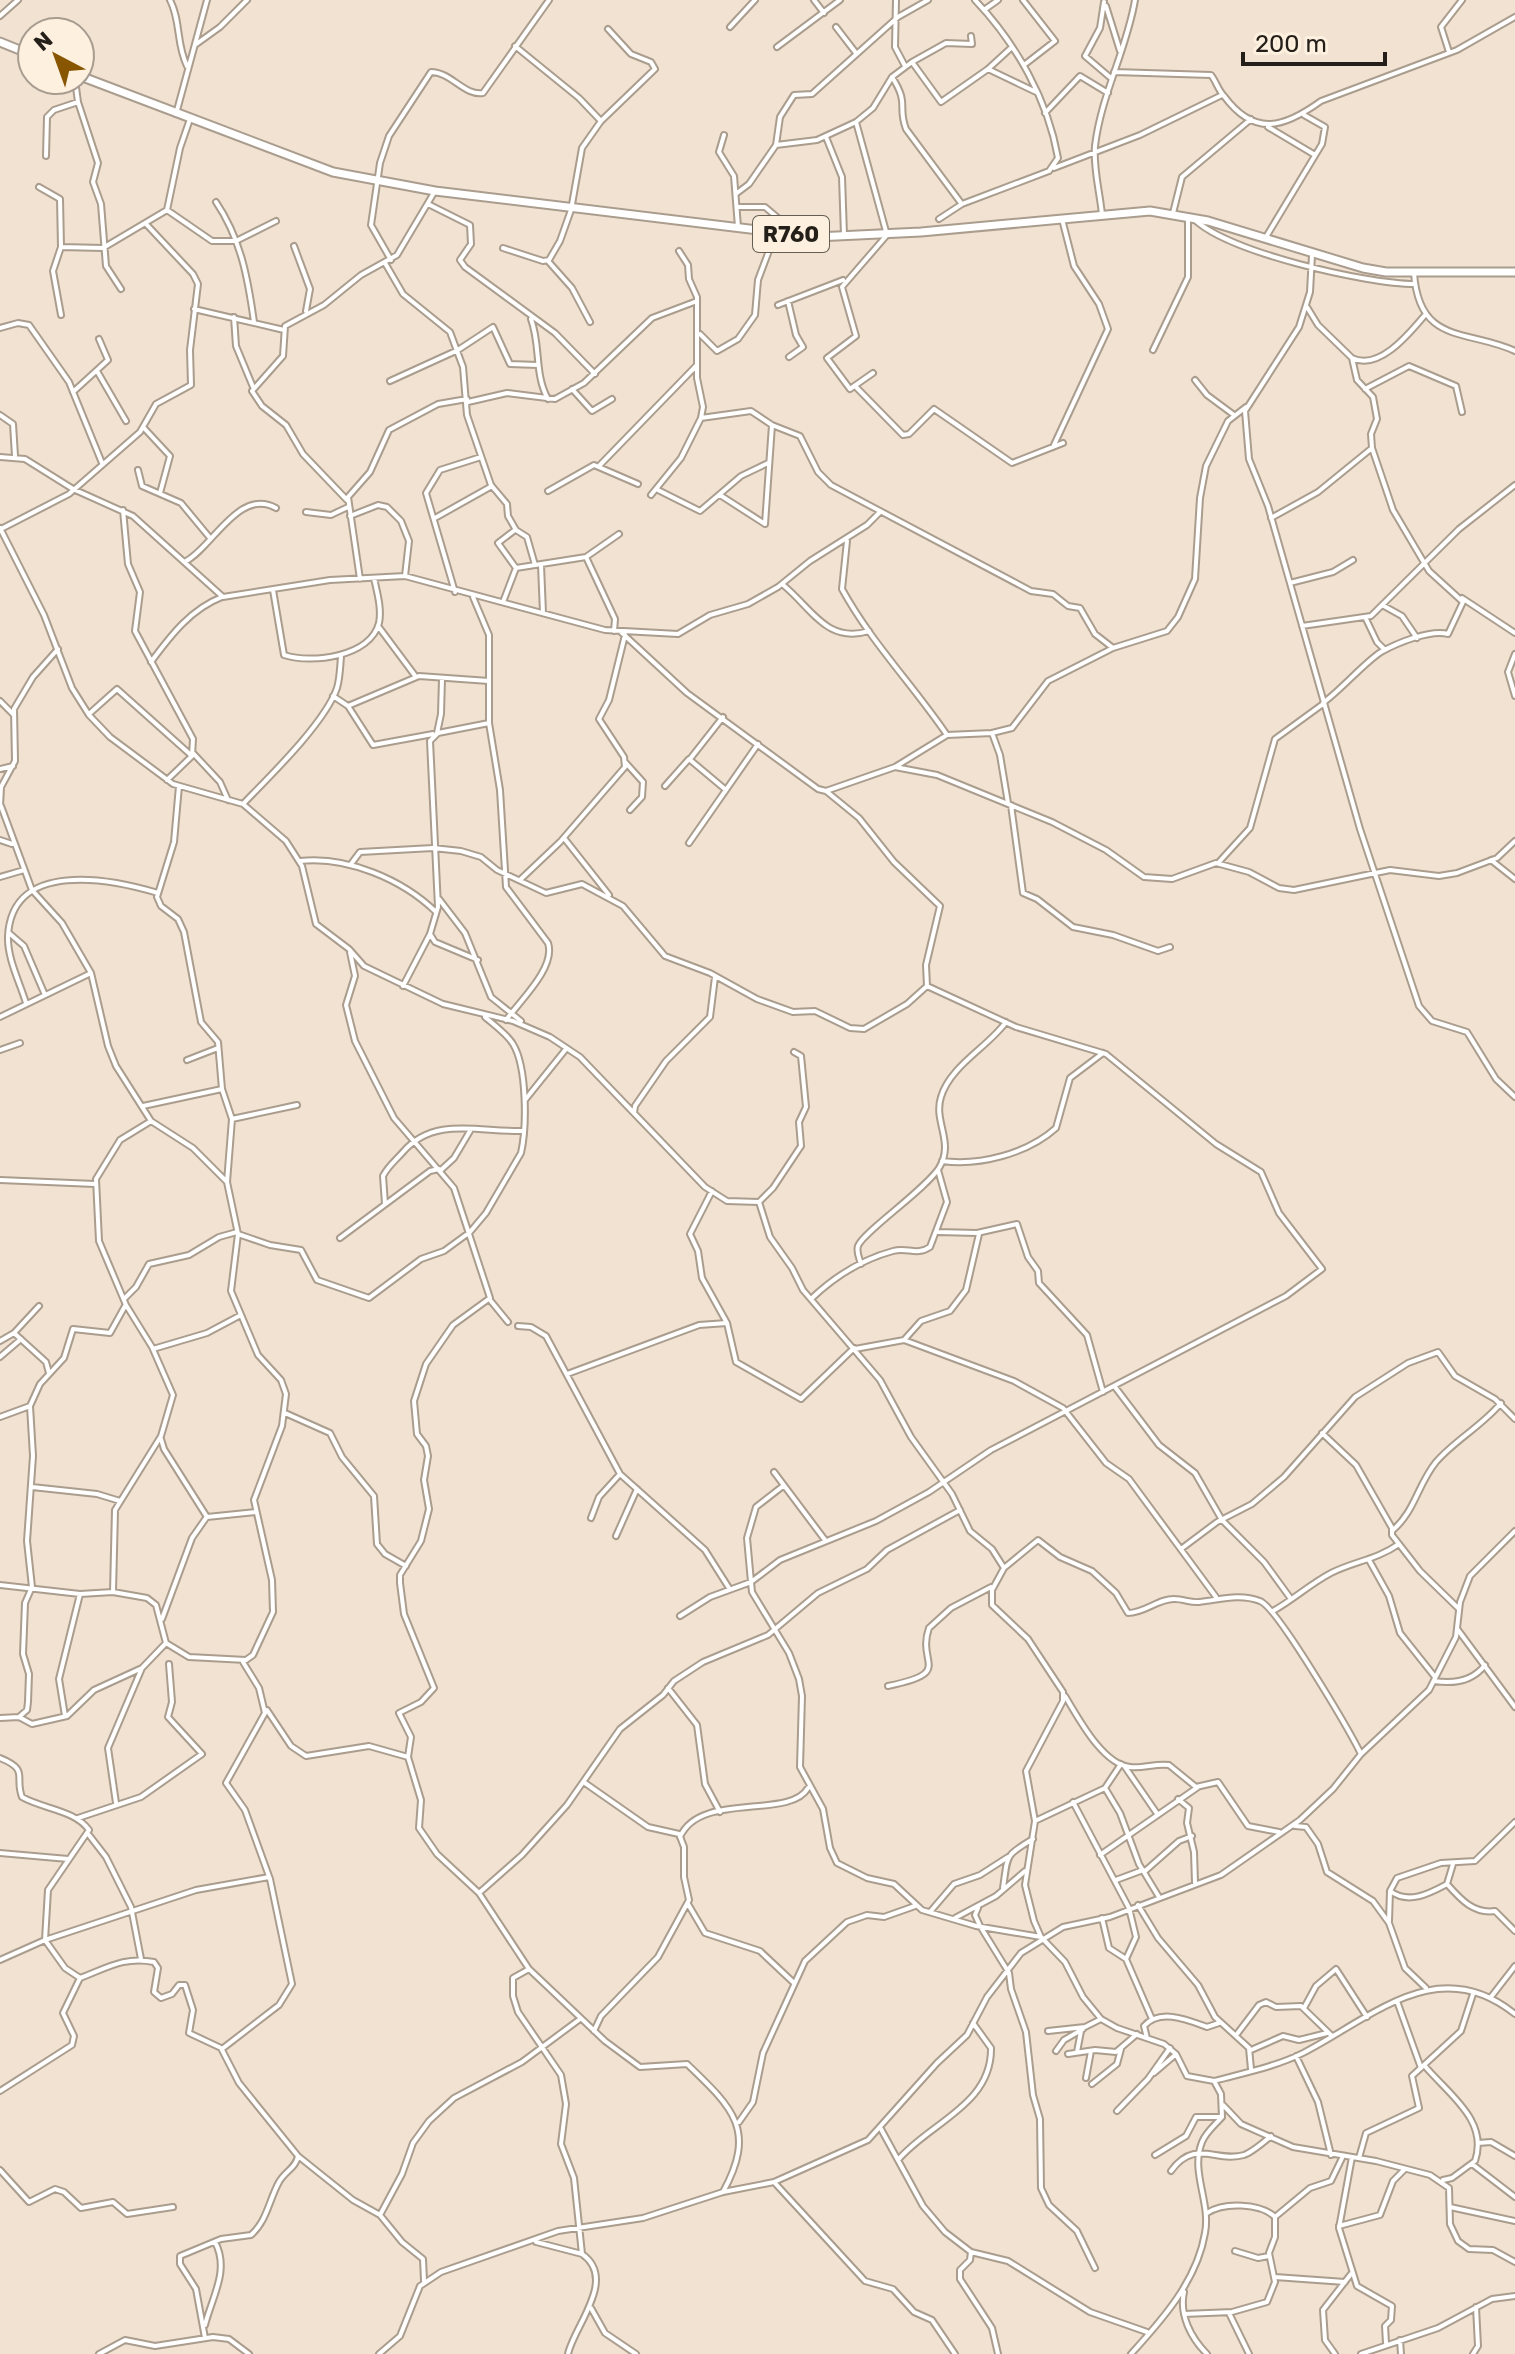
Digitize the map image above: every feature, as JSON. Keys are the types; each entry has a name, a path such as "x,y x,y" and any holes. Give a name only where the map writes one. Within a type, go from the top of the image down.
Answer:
{"main road":[{"name":"R760","path":"96,82 333,172 377,182 571,210 800,236 844,237 1150,211 1190,217 1363,268 1414,273 1515,272"}],"street":[{"path":"170,0 177,15 180,51 188,68"},
{"path":"176,114 207,0"},
{"path":"195,45 220,27 247,0"},
{"path":"391,260 371,225 377,182 389,136 428,75 437,72 478,95 489,86 549,0"},
{"path":"730,27 755,0"},
{"path":"814,0 824,13"},
{"path":"777,47 840,0"},
{"path":"896,0 895,47 905,67"},
{"path":"737,193 749,184 776,145 780,117 794,95 812,94 898,17 928,0"},
{"path":"975,0 1024,65 1045,113 1058,158 1052,169"},
{"path":"984,10 998,0"},
{"path":"1023,0 1055,41 1024,65"},
{"path":"1102,215 1095,150 1114,72 1130,31 1135,0"},
{"path":"1449,52 1441,27 1462,0"},
{"path":"0,16 15,1"},
{"path":"1104,1 1120,52"},
{"path":"1104,1 1100,28 1085,56 1112,79"},
{"path":"1266,126 1304,115 1321,101 1449,52 1515,17"},
{"path":"836,27 856,53"},
{"path":"548,261 560,241 571,210 582,148 601,121 655,69 651,62 631,54 608,29"},
{"path":"776,145 826,137 856,122 873,108 892,77 905,67 946,43 972,44 971,36"},
{"path":"515,46 579,98 601,121"},
{"path":"912,62 941,102 988,69 1012,47"},
{"path":"988,69 1036,92"},
{"path":"1114,72 1209,74 1222,95 1251,119 1315,155"},
{"path":"1045,113 1080,76 1108,93"},
{"path":"892,77 905,100 902,119 906,129 962,204"},
{"path":"939,219 962,204 1140,135 1222,95"},
{"path":"77,96 97,158 93,182 101,204 107,270 121,289"},
{"path":"46,156 47,117 54,110 78,102"},
{"path":"1265,239 1322,144 1325,127 1304,115"},
{"path":"61,247 103,248 147,225 167,210 190,119"},
{"path":"1173,213 1182,177 1251,119"},
{"path":"856,122 887,235 846,279 842,292 856,336 827,358 846,385 856,387 903,435 909,434 934,409 1012,463 1063,443"},
{"path":"724,135 719,152 734,174 738,227"},
{"path":"826,137 842,177 844,237"},
{"path":"39,187 60,199 61,247 53,271 61,315"},
{"path":"253,387 283,356 286,348 284,330 290,321 324,305 361,275 391,260 406,246 435,191"},
{"path":"216,202 236,241 247,272 254,322"},
{"path":"428,204 467,221 471,240 461,263 555,333 595,374"},
{"path":"738,207 765,207 800,236"},
{"path":"167,210 212,241 236,241 276,221"},
{"path":"1190,217 1210,233 1312,266 1380,282 1415,284"},
{"path":"1153,350 1188,277 1190,217"},
{"path":"1053,447 1108,329 1099,304 1074,266 1062,219"},
{"path":"147,225 193,274 198,284 191,385 156,404 144,428 73,489 53,504 0,529 18,559 72,688 89,714 110,737 167,780 243,804 286,841 300,861 316,924 349,949 364,966 403,986 420,990 443,1004 526,1025"},
{"path":"699,332 717,351 738,339 755,315 758,280 776,232"},
{"path":"294,246 310,289 305,313"},
{"path":"503,248 548,261 572,288 590,322"},
{"path":"651,495 681,458 701,418 697,301 688,265 679,251"},
{"path":"1312,255 1307,307 1281,359 1248,405 1244,417 1249,459 1271,518 1375,874 1423,1013 1432,1021 1467,1032 1496,1079 1515,1097"},
{"path":"385,263 398,288 446,327 458,350 467,415 492,486 508,506 508,516 516,530 527,537 538,565 543,613"},
{"path":"1414,273 1425,315 1464,338 1515,351"},
{"path":"778,305 846,279"},
{"path":"347,500 370,472 389,430 438,404 507,393 536,395 548,400 595,374 645,322 697,301"},
{"path":"788,301 796,335 803,347 789,357"},
{"path":"1307,307 1318,325 1352,358 1363,362 1377,359 1425,315"},
{"path":"194,309 284,330"},
{"path":"234,317 236,346 255,399 286,425 303,454 347,500 360,579"},
{"path":"530,317 539,340 538,365 542,389 548,400"},
{"path":"1,331 18,323 29,325 73,392 102,463"},
{"path":"390,381 458,350 493,327 510,364 538,365"},
{"path":"73,392 97,371 109,355 99,339"},
{"path":"1352,358 1354,373 1373,397 1377,419 1371,434 1372,448 1383,470 1385,493 1426,566 1462,598 1515,633"},
{"path":"599,466 697,365"},
{"path":"1365,389 1409,366 1456,386 1462,412"},
{"path":"97,371 126,421"},
{"path":"856,387 873,373"},
{"path":"1195,380 1207,395 1234,415"},
{"path":"572,389 592,411 612,399"},
{"path":"826,791 895,767 947,735 992,733 1014,727 1051,679 1113,648 1167,631 1178,617 1195,579 1200,498 1206,466 1221,433 1234,415 1248,405"},
{"path":"701,418 751,411 772,425 800,436 818,472 831,485 1031,591 1053,594 1068,606 1080,608 1095,634 1113,648"},
{"path":"0,415 13,424 15,456"},
{"path":"720,495 765,524 772,425"},
{"path":"144,428 170,456 160,493"},
{"path":"1271,518 1318,492 1372,448"},
{"path":"0,457 15,456 73,489 123,510 186,561 223,597"},
{"path":"455,592 435,519 425,500 435,474 447,466 481,457"},
{"path":"656,489 698,511 741,476 768,463"},
{"path":"548,491 589,467 599,466 638,484"},
{"path":"138,470 142,486 181,503 210,538"},
{"path":"1302,626 1366,619 1426,566 1459,529 1515,485"},
{"path":"435,519 492,486"},
{"path":"186,561 200,552 210,538 241,510 262,504 276,508"},
{"path":"350,516 384,506 401,521 409,541 405,576"},
{"path":"306,512 331,515 348,507"},
{"path":"123,510 128,564 140,592 135,631 189,729 192,754"},
{"path":"151,662 172,634 195,613 223,597 405,576 473,597 623,634 678,634 710,615 748,604 782,584 810,561 848,539 880,512"},
{"path":"516,530 498,543 516,568"},
{"path":"516,568 586,557 619,534"},
{"path":"848,539 840,578 842,589 869,631 947,735"},
{"path":"586,557 611,608 614,631"},
{"path":"1290,583 1333,572 1353,560"},
{"path":"503,602 516,568"},
{"path":"273,590 284,655 341,656 360,645 378,626 380,610 374,578"},
{"path":"782,584 830,631 852,635 869,631"},
{"path":"473,597 489,635 489,723 500,790 508,893 542,935 552,954 548,965 506,1020"},
{"path":"895,767 948,777 980,795 1009,804 1106,850 1148,879 1172,879 1216,863 1235,848 1250,828 1275,739 1386,651 1417,638 1439,632 1448,634 1462,598"},
{"path":"1384,606 1402,616 1417,638"},
{"path":"1366,619 1377,642 1386,651"},
{"path":"378,626 416,677"},
{"path":"623,634 687,693 826,791 859,818 894,862 940,905 926,965 927,986"},
{"path":"623,634 608,704 599,719 625,762 643,782 642,797 630,810"},
{"path":"58,649 33,677 13,714 14,766 1,787 0,806 12,844 32,890 62,923 91,973 110,1053 151,1121 193,1148 227,1182"},
{"path":"1515,654 1508,672 1515,696"},
{"path":"243,804 304,736 333,696 341,656"},
{"path":"348,706 416,677 489,681"},
{"path":"403,986 430,934 437,912 428,752 441,714 442,679"},
{"path":"89,714 117,689 192,754 220,782 228,800"},
{"path":"333,696 348,706 373,745 489,723"},
{"path":"0,701 13,714"},
{"path":"665,786 723,717"},
{"path":"992,733 1000,755 1023,893 1040,901 1073,927 1119,937 1151,950 1163,951 1170,947"},
{"path":"689,843 758,744"},
{"path":"167,780 192,754"},
{"path":"690,759 727,791"},
{"path":"521,879 564,838 621,772 625,762"},
{"path":"0,769 14,766"},
{"path":"0,1585 80,1594 113,1592 153,1601 166,1643 189,1657 242,1661 253,1655 273,1612 272,1580 256,1512 256,1489 285,1413 284,1386 262,1362 239,1316 231,1285 238,1233 227,1182 232,1119 222,1089 219,1047 215,1036 201,1022 184,932 178,919 161,906 158,893 174,842 179,786"},
{"path":"564,838 611,898"},
{"path":"0,840 12,844"},
{"path":"1216,863 1249,872 1279,888 1294,890 1401,869 1442,876 1491,860 1515,841"},
{"path":"351,864 360,852 433,848 474,854 551,894 582,884 623,906 665,956 767,1003 793,1012 815,1011 861,1030 907,1004 927,986"},
{"path":"300,861 332,860 351,864 402,888 437,912"},
{"path":"1491,860 1515,879"},
{"path":"0,877 24,870"},
{"path":"26,1003 9,933 21,903 32,890 49,883 88,880 115,881 158,893"},
{"path":"438,898 465,933 491,997 526,1025 580,1057 634,1116 712,1191 728,1201 759,1202 773,1188 801,1144 799,1122 806,1107 805,1069 801,1056 794,1052"},
{"path":"9,933 24,946 45,995"},
{"path":"430,934 435,942 478,960"},
{"path":"0,947 10,947"},
{"path":"349,949 355,976 346,1005 355,1041 385,1102 411,1141 454,1188 492,1306 508,1322"},
{"path":"0,1017 91,973"},
{"path":"634,1116 635,1106 666,1061 710,1017 715,977"},
{"path":"680,1616 729,1588 751,1582 780,1560 876,1521 991,1450 1115,1387 1237,1318 1286,1296 1322,1269 1273,1204 1267,1181 1261,1172 1216,1144 1103,1053 1049,1039 927,986"},
{"path":"19,1717 27,1710 29,1674 23,1654 25,1603 32,1587 27,1541 32,1487 30,1406 49,1373 64,1358 74,1328 110,1333 149,1264 189,1255 219,1237 238,1233 270,1245 301,1250 317,1280 369,1298 421,1259 444,1251 470,1232 486,1213 521,1153 524,1082 515,1048 484,1015"},
{"path":"861,1264 857,1252 861,1240 898,1211 942,1161 947,1141 939,1112 943,1091 1006,1022"},
{"path":"0,1050 20,1043"},
{"path":"187,1060 219,1047"},
{"path":"523,1101 566,1049"},
{"path":"942,1161 969,1163 1007,1154 1049,1134 1056,1128 1070,1078 1103,1053"},
{"path":"143,1106 222,1089"},
{"path":"232,1119 297,1105"},
{"path":"113,1592 114,1518 120,1501 161,1436 173,1395 153,1349 125,1302 99,1241 101,1219 95,1184 99,1168 114,1147 151,1121"},
{"path":"385,1204 383,1176 411,1141 439,1128 452,1126 470,1131 522,1131"},
{"path":"340,1238 430,1171 440,1170 458,1153 470,1131"},
{"path":"811,1299 838,1274 861,1264 896,1250 924,1251 938,1232 947,1202 938,1169"},
{"path":"0,1180 95,1184"},
{"path":"712,1191 690,1234 698,1251 702,1278 727,1323 736,1362 799,1399 854,1349 904,1340 1014,1381 1068,1412 1106,1463 1129,1479 1216,1597"},
{"path":"759,1202 772,1241 811,1299 880,1380 911,1437 943,1481 971,1533 992,1549 1004,1568"},
{"path":"938,1232 980,1232 1015,1223 1019,1226 1028,1257 1038,1271 1036,1279 1087,1335 1103,1383 1102,1393"},
{"path":"904,1340 921,1321 950,1311 966,1290 980,1232"},
{"path":"490,1298 453,1325 426,1364 415,1398 417,1434 426,1446 428,1456 424,1485 429,1509 421,1541 400,1583 404,1614 434,1688 421,1702 399,1713 411,1737 408,1757 421,1800 417,1824 437,1854 479,1893 529,1969 580,2019 640,2067 687,2064 739,2122"},
{"path":"0,1341 14,1333 39,1306"},
{"path":"153,1349 166,1348 207,1333 239,1316"},
{"path":"567,1374 699,1325 727,1323"},
{"path":"518,1326 544,1333 620,1474 705,1550 729,1588"},
{"path":"14,1333 46,1362 49,1373"},
{"path":"0,1357 21,1339"},
{"path":"1181,1549 1222,1520 1252,1504 1284,1477 1348,1404 1371,1386 1419,1358 1436,1352 1456,1377 1501,1403 1515,1419"},
{"path":"1115,1387 1159,1445 1195,1473 1222,1520 1264,1562 1291,1599"},
{"path":"1393,1530 1410,1513 1438,1460 1477,1428 1501,1403"},
{"path":"0,1417 30,1406"},
{"path":"285,1413 292,1419 321,1426 330,1433 342,1457 375,1499 377,1544 385,1554 406,1566"},
{"path":"1322,1433 1356,1465 1393,1530 1392,1534 1420,1571 1459,1609"},
{"path":"161,1436 162,1447 207,1517"},
{"path":"774,1472 825,1540"},
{"path":"591,1518 599,1497 620,1474"},
{"path":"783,1486 756,1507 747,1538 752,1592 793,1660 801,1690 798,1755 808,1788 825,1816 830,1848 837,1863 867,1878 894,1884 915,1906 930,1912 1042,1938"},
{"path":"32,1487 97,1494 120,1501"},
{"path":"616,1536 637,1489"},
{"path":"479,1893 522,1855 585,1782 620,1729 668,1688 701,1663 775,1629 818,1593 867,1569 887,1550 960,1510"},
{"path":"161,1621 192,1538 207,1517 256,1512"},
{"path":"424,2281 454,2267 536,2242 561,2231 643,2218 723,2192 774,2182 860,2145 881,2129 937,2063 967,2035 1018,1956 1063,1927 1102,1918 1231,1870 1292,1826 1333,1789 1361,1754 1429,1690 1458,1630 1464,1589 1474,1571 1515,1531"},
{"path":"1158,1815 1122,1765 1098,1742 1028,1639 992,1605 994,1586 1004,1568 1038,1540 1060,1557 1092,1571 1118,1595 1128,1613 1171,1598 1195,1603 1216,1597 1261,1601 1273,1611 1343,1717 1361,1754"},
{"path":"1273,1611 1329,1574 1375,1560 1400,1544"},
{"path":"1369,1560 1389,1596 1400,1633 1434,1679"},
{"path":"888,1686 915,1680 926,1671 931,1663 929,1628 951,1608 994,1586"},
{"path":"65,1716 59,1679 80,1594"},
{"path":"1458,1630 1515,1707"},
{"path":"116,1803 108,1748 142,1668 166,1643"},
{"path":"242,1661 266,1708 291,1746 306,1756 369,1746 408,1757"},
{"path":"0,1758 17,1767 22,1777 19,1791 22,1797 61,1815 78,1818 141,1797 202,1754 168,1717 172,1702 169,1664"},
{"path":"1434,1679 1466,1680 1477,1675 1485,1665"},
{"path":"0,1718 19,1717 32,1724 65,1716 94,1690 142,1668"},
{"path":"668,1688 697,1725 705,1784 720,1812"},
{"path":"1063,1692 1063,1701 1028,1764 1035,1821 1025,1889 1042,1938 1065,1962 1083,1997 1101,2019 1170,2048 1187,2076 1214,2081 1296,2056 1330,2035 1426,1988 1453,1986 1489,1998 1515,2014"},
{"path":"222,2049 279,2005 291,1988 269,1877 245,1810 229,1791 226,1780 261,1724 266,1708"},
{"path":"1122,1765 1169,1765 1191,1785 1200,1786"},
{"path":"1035,1821 1046,1819 1073,1802 1105,1788 1122,1765"},
{"path":"585,1782 648,1827 675,1832 680,1837 688,1904 705,1933 760,1951 794,1983"},
{"path":"1100,1855 1178,1799 1200,1786 1218,1782 1248,1826 1281,1832"},
{"path":"680,1837 691,1822 720,1812 795,1799 808,1788"},
{"path":"1105,1788 1130,1836 1143,1871 1159,1897"},
{"path":"1178,1799 1189,1808 1187,1823 1192,1836 1195,1883"},
{"path":"1073,1802 1129,1908 1136,1937 1126,1959"},
{"path":"78,1818 88,1827 89,1834 106,1857 133,1912 141,1959"},
{"path":"1389,1923 1390,1891 1401,1876 1441,1863 1478,1859 1515,1822"},
{"path":"1292,1826 1306,1827 1318,1844 1328,1873 1372,1900 1389,1923 1405,1968 1426,1988"},
{"path":"80,1978 65,1968 45,1940 49,1886 89,1834"},
{"path":"1116,1880 1143,1871 1179,1841 1192,1836"},
{"path":"930,1912 954,1884 980,1875 1008,1857 1015,1847 1033,1839"},
{"path":"0,1853 68,1859"},
{"path":"1003,1888 1008,1857"},
{"path":"1390,1891 1398,1897 1424,1897 1447,1884 1453,1864"},
{"path":"955,1918 978,1908 1027,1869"},
{"path":"0,1960 45,1940 196,1890 269,1877"},
{"path":"1447,1884 1472,1908 1481,1913 1495,1911 1515,1931"},
{"path":"594,2031 601,2016 658,1957 688,1904"},
{"path":"1138,1905 1221,2023 1237,2034 1251,2050 1251,2071"},
{"path":"723,2192 740,2152 739,2122 753,2102 763,2053 809,1956 845,1924 867,1915 884,1917 915,1906"},
{"path":"978,1908 975,1915 980,1926 1007,1969 1030,2052 1033,2095 1040,2119 1041,2188 1049,2205 1077,2231 1095,2268"},
{"path":"1102,1918 1109,1948 1126,1959 1152,2019"},
{"path":"0,2091 72,2045 74,2036 62,2016 80,1978 114,1962 141,1959 158,1966 153,1988 158,1997 169,1997 179,1985 187,1986 193,2010 189,2033 222,2049 239,2083 298,2156 353,2200 380,2215 402,2242 423,2259 424,2281 400,2336 379,2354"},
{"path":"1489,1998 1515,1966"},
{"path":"1304,2009 1316,1986 1335,1968 1367,2017"},
{"path":"529,1969 513,1978 513,1996 518,2012 561,2075 566,2104 561,2144 574,2178 582,2254"},
{"path":"1359,2158 1366,2133 1419,2108 1411,2076 1464,2026 1473,1993"},
{"path":"1222,2104 1241,2124 1301,2150 1359,2158 1442,2180 1452,2178 1472,2164 1478,2143 1474,2123 1423,2066 1397,2001"},
{"path":"1237,2034 1264,2002 1276,2007 1300,2006 1330,2035"},
{"path":"1147,2038 1144,2026 1152,2019 1184,2016 1207,2027 1221,2023"},
{"path":"380,2215 402,2174 413,2143 429,2121 458,2095 509,2070 580,2019"},
{"path":"1056,2051 1064,2040 1101,2019"},
{"path":"898,2160 919,2140 960,2113 987,2072 991,2048 985,2035 973,2023"},
{"path":"1048,2031 1083,2029"},
{"path":"1076,2053 1083,2029"},
{"path":"1068,2054 1091,2051 1114,2053 1137,2034"},
{"path":"1251,2050 1283,2036 1299,2040 1330,2035"},
{"path":"1152,2074 1170,2048"},
{"path":"1092,2084 1117,2064 1121,2049"},
{"path":"1086,2078 1091,2051"},
{"path":"1117,2111 1176,2054"},
{"path":"1296,2056 1318,2102 1331,2155"},
{"path":"1131,2354 1185,2287 1203,2242 1207,2213 1198,2177 1200,2152 1206,2136 1222,2117 1219,2088 1214,2081"},
{"path":"1155,2155 1186,2136 1196,2117 1222,2117"},
{"path":"881,2129 928,2214 971,2252 1008,2261 1090,2312 1147,2332"},
{"path":"1171,2171 1180,2161 1200,2152 1245,2155 1271,2136"},
{"path":"1478,2143 1491,2142 1515,2156"},
{"path":"205,2338 196,2289 179,2259 189,2250 244,2238 255,2231 279,2181 297,2163 298,2156"},
{"path":"1184,2314 1229,2312 1265,2304 1275,2277 1269,2256 1275,2217 1310,2188 1331,2181 1343,2156"},
{"path":"1352,2157 1339,2226 1351,2272 1359,2288 1392,2306 1391,2320 1385,2326 1386,2343"},
{"path":"1472,2164 1515,2197"},
{"path":"0,2170 29,2202 55,2189 64,2192 81,2208 115,2202 127,2214 173,2207"},
{"path":"1339,2226 1380,2215 1393,2181 1404,2170"},
{"path":"1442,2180 1449,2188 1451,2229 1462,2245 1493,2250 1515,2262"},
{"path":"774,2182 865,2281 893,2289 914,2312 932,2320 955,2354"},
{"path":"1207,2213 1219,2208 1261,2207 1275,2217"},
{"path":"1450,2207 1515,2221"},
{"path":"204,2327 223,2259 215,2242"},
{"path":"536,2242 582,2254 589,2261 595,2283 591,2308 568,2354"},
{"path":"1235,2251 1258,2258 1269,2256"},
{"path":"971,2252 970,2260 960,2270 960,2279 992,2328 998,2354"},
{"path":"1335,2354 1325,2340 1323,2310 1347,2282 1351,2272"},
{"path":"1275,2277 1347,2282"},
{"path":"1185,2287 1184,2314 1195,2340 1207,2354"},
{"path":"1361,2354 1386,2343 1438,2328 1492,2299 1515,2296"},
{"path":"1473,2354 1478,2346 1476,2307"},
{"path":"591,2308 605,2333 636,2354"},
{"path":"1229,2312 1249,2354"},
{"path":"99,2354 125,2340 163,2346 205,2338 229,2339 249,2354"},
{"path":"1400,2340 1401,2354"}]}
